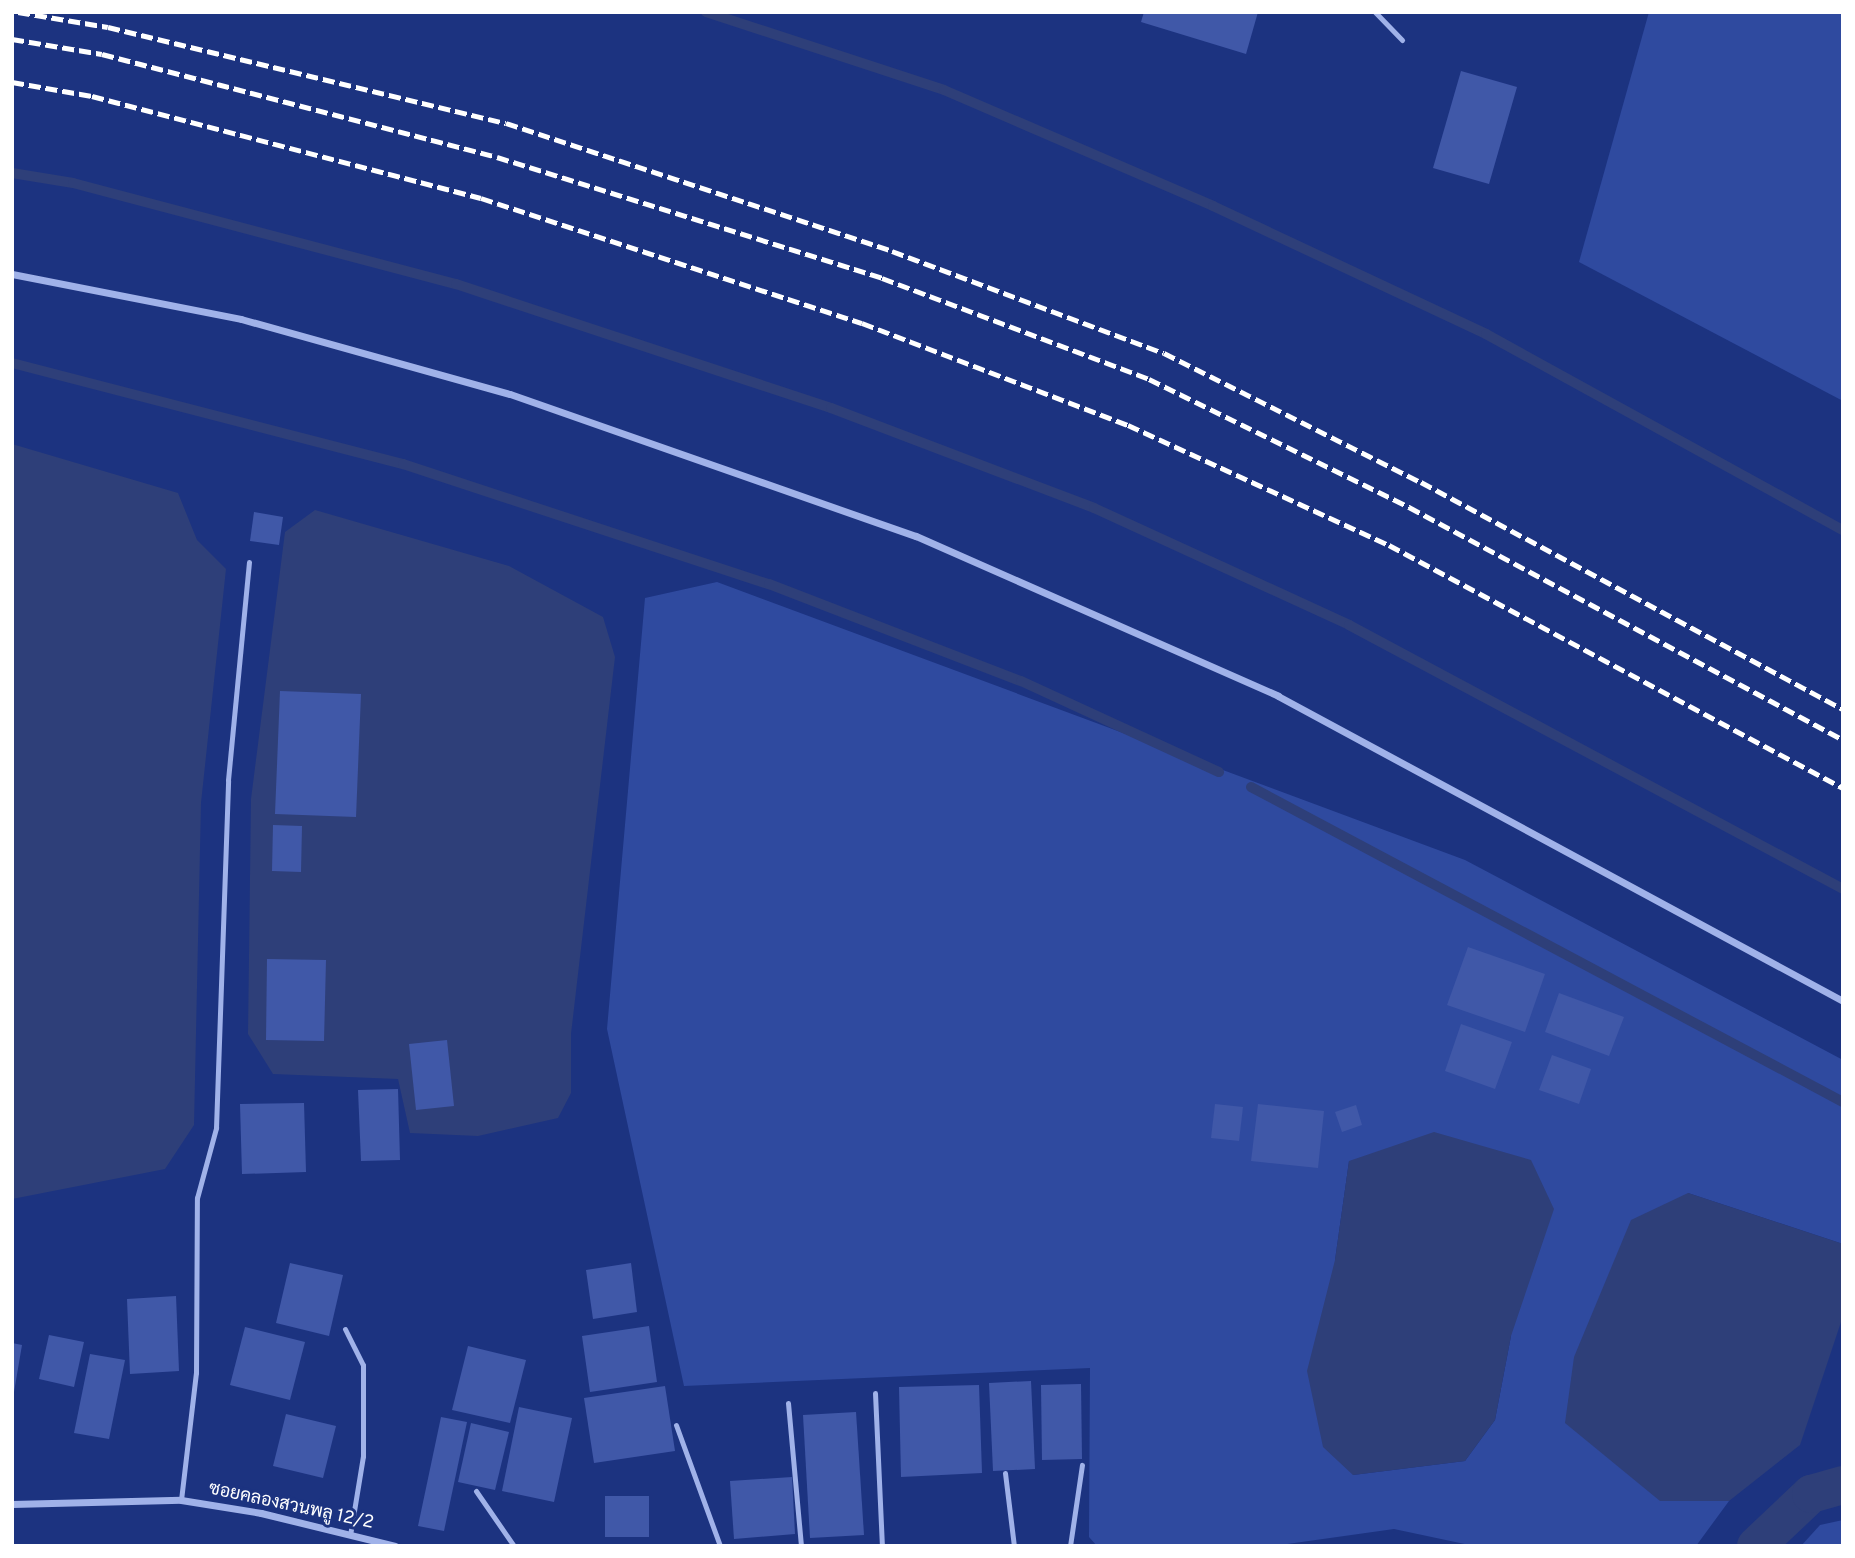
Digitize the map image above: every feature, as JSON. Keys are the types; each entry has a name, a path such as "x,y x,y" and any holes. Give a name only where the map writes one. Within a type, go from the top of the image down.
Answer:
{"street":[{"path":"12,274 241,319 510,394 916,536 1278,696 1843,1001"},
{"name":"ซอยคลองสวนพลู 12/2","path":"12,1504 181,1500 261,1513 395,1546"}],"lane":[{"path":"1375,12 1402,40"},
{"path":"181,1500 196,1373 197,1198 216,1128 228,780 249,562"},
{"path":"345,1329 363,1365 363,1456 350,1535"},
{"path":"875,1393 882,1546"},
{"path":"788,1404 801,1546"},
{"path":"677,1425 720,1546"},
{"path":"1070,1546 1082,1465"},
{"path":"1005,1473 1014,1546"},
{"path":"476,1491 514,1546"}],"shaded area":[{"path":"1649,12 1843,12 1843,401 1579,262"},
{"path":"12,444 178,493 197,540 226,569 201,803 194,1125 165,1169 12,1199"},
{"path":"315,510 509,566 603,617 615,657 571,1034 571,1093 558,1118 478,1136 410,1133 398,1079 273,1074 248,1034 251,799 285,532"},
{"path":"717,582 1465,860 1843,1060 1843,1244 1688,1193 1660,1501 1729,1501 1696,1546 1474,1546 1394,1529 1273,1546 1097,1546 1089,1537 1090,1368 684,1386 607,1029 645,598","holes":["1349,1161 1511,1336 1495,1420 1465,1461 1353,1475 1335,1260"]},
{"path":"1434,1132 1531,1160 1554,1209 1511,1336 1495,1420 1465,1461 1353,1475 1323,1447 1307,1371 1335,1260 1349,1161"},
{"path":"1688,1193 1843,1244 1843,1316 1800,1445 1729,1501 1660,1501 1565,1423 1574,1357 1631,1220"},
{"path":"1843,1520 1843,1546 1801,1546 1820,1525"}],"building":[{"path":"1144,12 1258,12 1246,54 1141,22"},
{"path":"1461,71 1517,87 1489,184 1433,168"},
{"path":"254,512 283,517 279,545 250,541"},
{"path":"280,691 361,694 356,817 275,814"},
{"path":"273,825 302,826 301,872 272,871"},
{"path":"1468,947 1545,974 1525,1032 1447,1005"},
{"path":"267,959 326,960 324,1041 266,1040"},
{"path":"1559,993 1624,1017 1609,1056 1545,1032"},
{"path":"1461,1024 1512,1042 1495,1089 1445,1071"},
{"path":"447,1040 454,1106 416,1110 409,1044"},
{"path":"1552,1055 1591,1069 1579,1104 1539,1090"},
{"path":"398,1089 400,1160 361,1161 358,1090"},
{"path":"304,1103 306,1172 242,1174 240,1104"},
{"path":"1215,1104 1243,1107 1239,1141 1211,1138"},
{"path":"1258,1104 1324,1111 1318,1168 1251,1161"},
{"path":"1356,1105 1362,1125 1342,1132 1335,1112"},
{"path":"290,1263 343,1275 329,1336 276,1323"},
{"path":"631,1263 637,1312 593,1319 586,1270"},
{"path":"176,1296 179,1371 130,1374 127,1299"},
{"path":"649,1326 657,1382 590,1392 582,1336"},
{"path":"245,1327 305,1342 290,1400 230,1385"},
{"path":"49,1335 84,1342 74,1387 39,1379"},
{"path":"12,1343 22,1345 14,1392 12,1392"},
{"path":"468,1346 526,1360 510,1423 452,1410"},
{"path":"90,1354 125,1360 109,1439 74,1433"},
{"path":"1031,1381 1035,1469 993,1471 989,1383"},
{"path":"1081,1384 1082,1459 1042,1460 1041,1385"},
{"path":"979,1385 982,1473 901,1477 899,1387"},
{"path":"665,1386 675,1451 594,1463 584,1398"},
{"path":"519,1407 572,1418 554,1502 502,1491"},
{"path":"856,1412 864,1535 810,1538 803,1415"},
{"path":"286,1414 336,1426 323,1478 273,1466"},
{"path":"441,1417 467,1422 444,1531 418,1526"},
{"path":"471,1423 509,1432 495,1490 458,1482"},
{"path":"792,1477 795,1534 734,1539 730,1481"},
{"path":"605,1496 649,1496 649,1537 605,1537"}],"waterway":[{"path":"706,12 944,90 1213,206 1486,334 1843,530"},
{"path":"12,173 73,183 456,284 831,408 1094,508 1349,625 1843,889"},
{"path":"12,363 403,464 769,584 1021,681 1219,772"},
{"path":"1251,787 1843,1102"},
{"path":"1756,1546 1811,1494 1843,1485"}],"railway":[{"path":"18,12 108,27 506,123 892,251 1164,353 1421,482 1843,709"},
{"path":"12,39 102,54 497,157 882,278 1149,379 1409,507 1843,740"},
{"path":"12,82 92,96 481,198 862,323 1128,425 1389,545 1843,788"}]}
